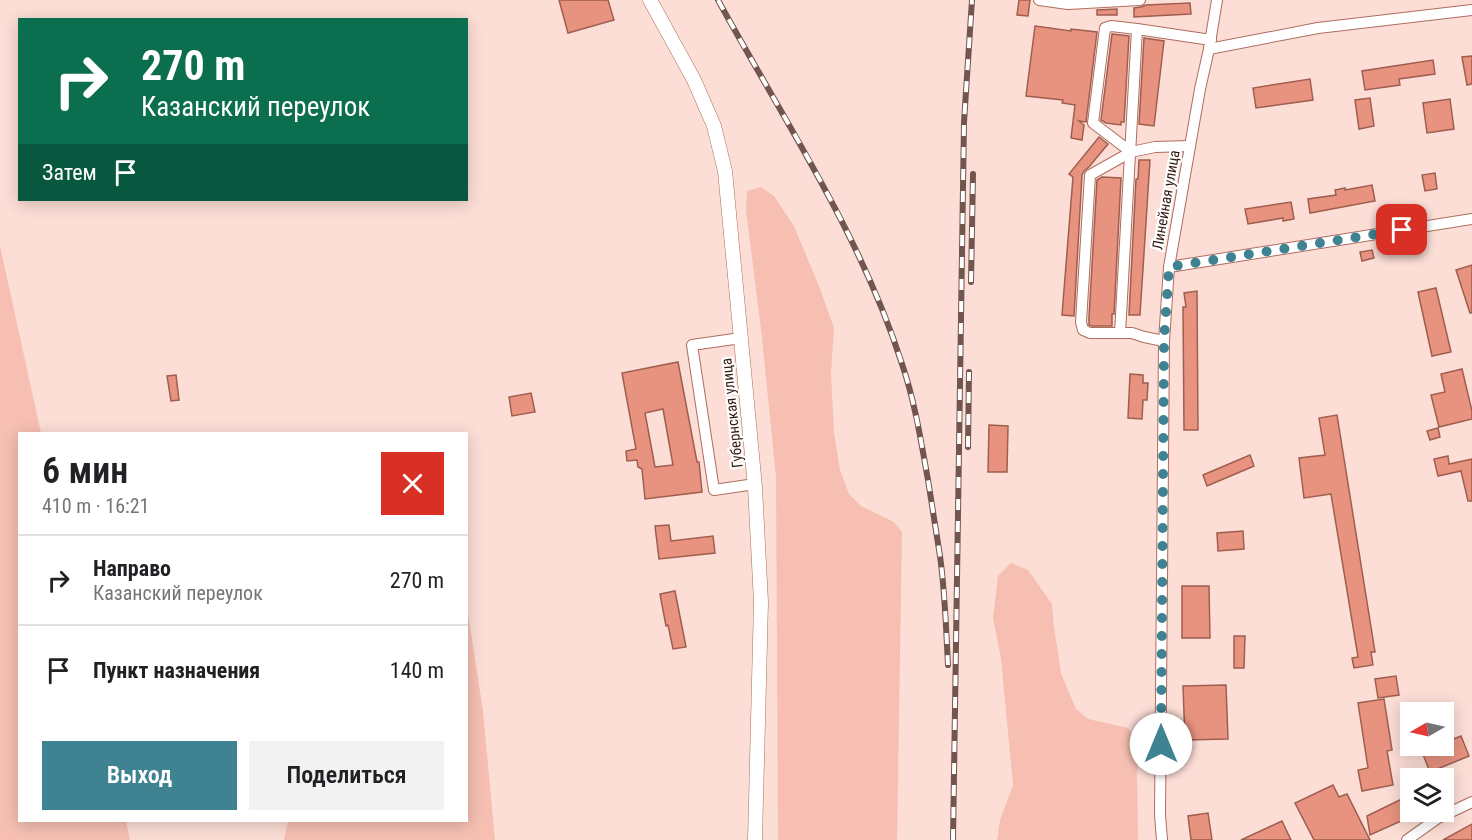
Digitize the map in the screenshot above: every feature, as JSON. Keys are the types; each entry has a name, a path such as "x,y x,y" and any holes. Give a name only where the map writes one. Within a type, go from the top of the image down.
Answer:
{"main road":[{"name":"Губернская улица","path":"650,0 694,80 714,126 725,171 755,484 761,602 755,840"}],"street":[{"path":"1039,0 1068,4 1140,0"},
{"name":"Линейная улица","path":"1162,840 1160,803 1164,341 1169,267 1218,0"},
{"path":"1131,152 1093,123 1104,28 1111,26 1137,29 1210,45 1318,28 1472,10"},
{"path":"1120,333 1137,29"},
{"path":"1164,341 1144,338 1132,333 1090,333 1083,330 1081,322 1090,176 1131,152 1155,147 1191,147"},
{"path":"1169,267 1472,219"},
{"path":"741,338 692,345 714,490 755,484"},
{"path":"1407,840 1438,818 1472,802"}],"shaded area":[{"path":"761,187 774,196 794,226 834,328 831,373 834,433 840,470 849,494 861,506 894,522 902,532 897,840 778,840 776,477 746,210 747,191"},
{"path":"0,246 41,432 18,432 18,822 126,822 130,840 0,840"},
{"path":"1011,563 1028,570 1052,604 1061,673 1076,709 1088,719 1128,728 1137,740 1139,751 1138,840 997,840 1000,820 1013,785 1001,659 993,618 998,576"},
{"path":"468,614 483,711 495,840 284,840 288,822 468,822"}],"building":[{"path":"559,0 608,0 614,20 568,33"},
{"path":"1019,0 1030,0 1028,16 1017,15"},
{"path":"1190,3 1191,14 1134,17 1134,8 1146,5"},
{"path":"1117,9 1117,15 1097,15 1097,10"},
{"path":"1035,26 1097,32 1086,122 1079,121 1084,125 1082,140 1071,138 1075,105 1062,103 1063,100 1026,96"},
{"path":"1112,34 1129,36 1124,122 1121,122 1121,125 1101,120"},
{"path":"1144,38 1164,41 1154,126 1139,124"},
{"path":"1472,56 1472,84 1467,85 1462,57"},
{"path":"1433,60 1435,74 1399,79 1400,85 1365,90 1362,71"},
{"path":"1310,79 1313,100 1256,108 1253,88"},
{"path":"1370,98 1374,126 1359,129 1355,100"},
{"path":"1450,99 1454,129 1427,133 1423,103"},
{"path":"1099,137 1108,144 1082,175 1074,316 1062,315 1073,177 1069,174"},
{"path":"1139,160 1150,160 1140,315 1129,315 1136,179 1138,179"},
{"path":"1435,173 1437,189 1425,191 1422,175"},
{"path":"1102,177 1121,178 1114,314 1112,314 1112,326 1092,326 1089,325 1089,317 1097,180"},
{"path":"1372,185 1375,201 1310,213 1308,199 1336,195 1335,190"},
{"path":"1291,202 1294,219 1283,221 1283,218 1248,224 1245,209"},
{"path":"1372,250 1374,258 1362,261 1360,252"},
{"path":"1472,265 1472,313 1470,313 1456,270"},
{"path":"1436,288 1451,352 1432,356 1418,292"},
{"path":"1197,291 1198,430 1184,430 1183,307 1186,307 1184,293"},
{"path":"678,362 697,462 699,462 702,492 645,499 642,469 638,467 637,460 627,461 626,451 636,449 622,373","holes":["663,409 673,465 655,467 645,413"]},
{"path":"1462,369 1472,419 1439,427 1431,395 1445,392 1441,374"},
{"path":"1130,374 1143,375 1143,383 1148,383 1147,400 1143,400 1142,419 1128,418"},
{"path":"176,375 179,400 171,401 167,376"},
{"path":"531,393 535,412 512,416 509,397"},
{"path":"1337,415 1375,652 1371,652 1373,665 1354,668 1352,658 1358,657 1331,494 1304,498 1299,458 1325,455 1319,418"},
{"path":"989,425 1008,426 1007,472 988,472"},
{"path":"1438,428 1440,437 1430,440 1427,431"},
{"path":"1250,455 1254,466 1207,486 1203,475"},
{"path":"1448,456 1449,464 1472,459 1472,501 1468,501 1461,471 1438,476 1434,459"},
{"path":"669,525 671,541 713,536 715,553 659,559 655,526"},
{"path":"1243,531 1244,549 1218,551 1217,533"},
{"path":"1182,586 1209,586 1210,638 1182,638"},
{"path":"675,591 686,647 673,649 660,594"},
{"path":"1234,636 1245,636 1244,668 1234,668"},
{"path":"1396,676 1399,695 1378,698 1375,679"},
{"path":"1226,685 1228,739 1185,740 1183,686"},
{"path":"1384,699 1392,750 1387,751 1393,785 1362,791 1358,770 1368,768 1358,703"},
{"path":"1461,736 1469,756 1440,768 1428,768 1424,756 1454,756 1454,739"},
{"path":"1333,785 1339,797 1347,794 1370,840 1314,840 1295,803"},
{"path":"1400,800 1400,822 1370,835 1367,816"},
{"path":"1208,813 1212,840 1191,840 1188,816"},
{"path":"1282,821 1291,840 1241,840"},
{"path":"1472,824 1472,840 1443,840"}],"railway":[{"path":"718,0 842,223 865,269 902,364 917,422 940,556 948,665"},
{"path":"953,840 964,122 972,0"},
{"path":"971,282 973,174"},
{"path":"968,447 969,372"}],"route":[{"path":"1161,744 1164,341 1169,267 1402,230"}]}
